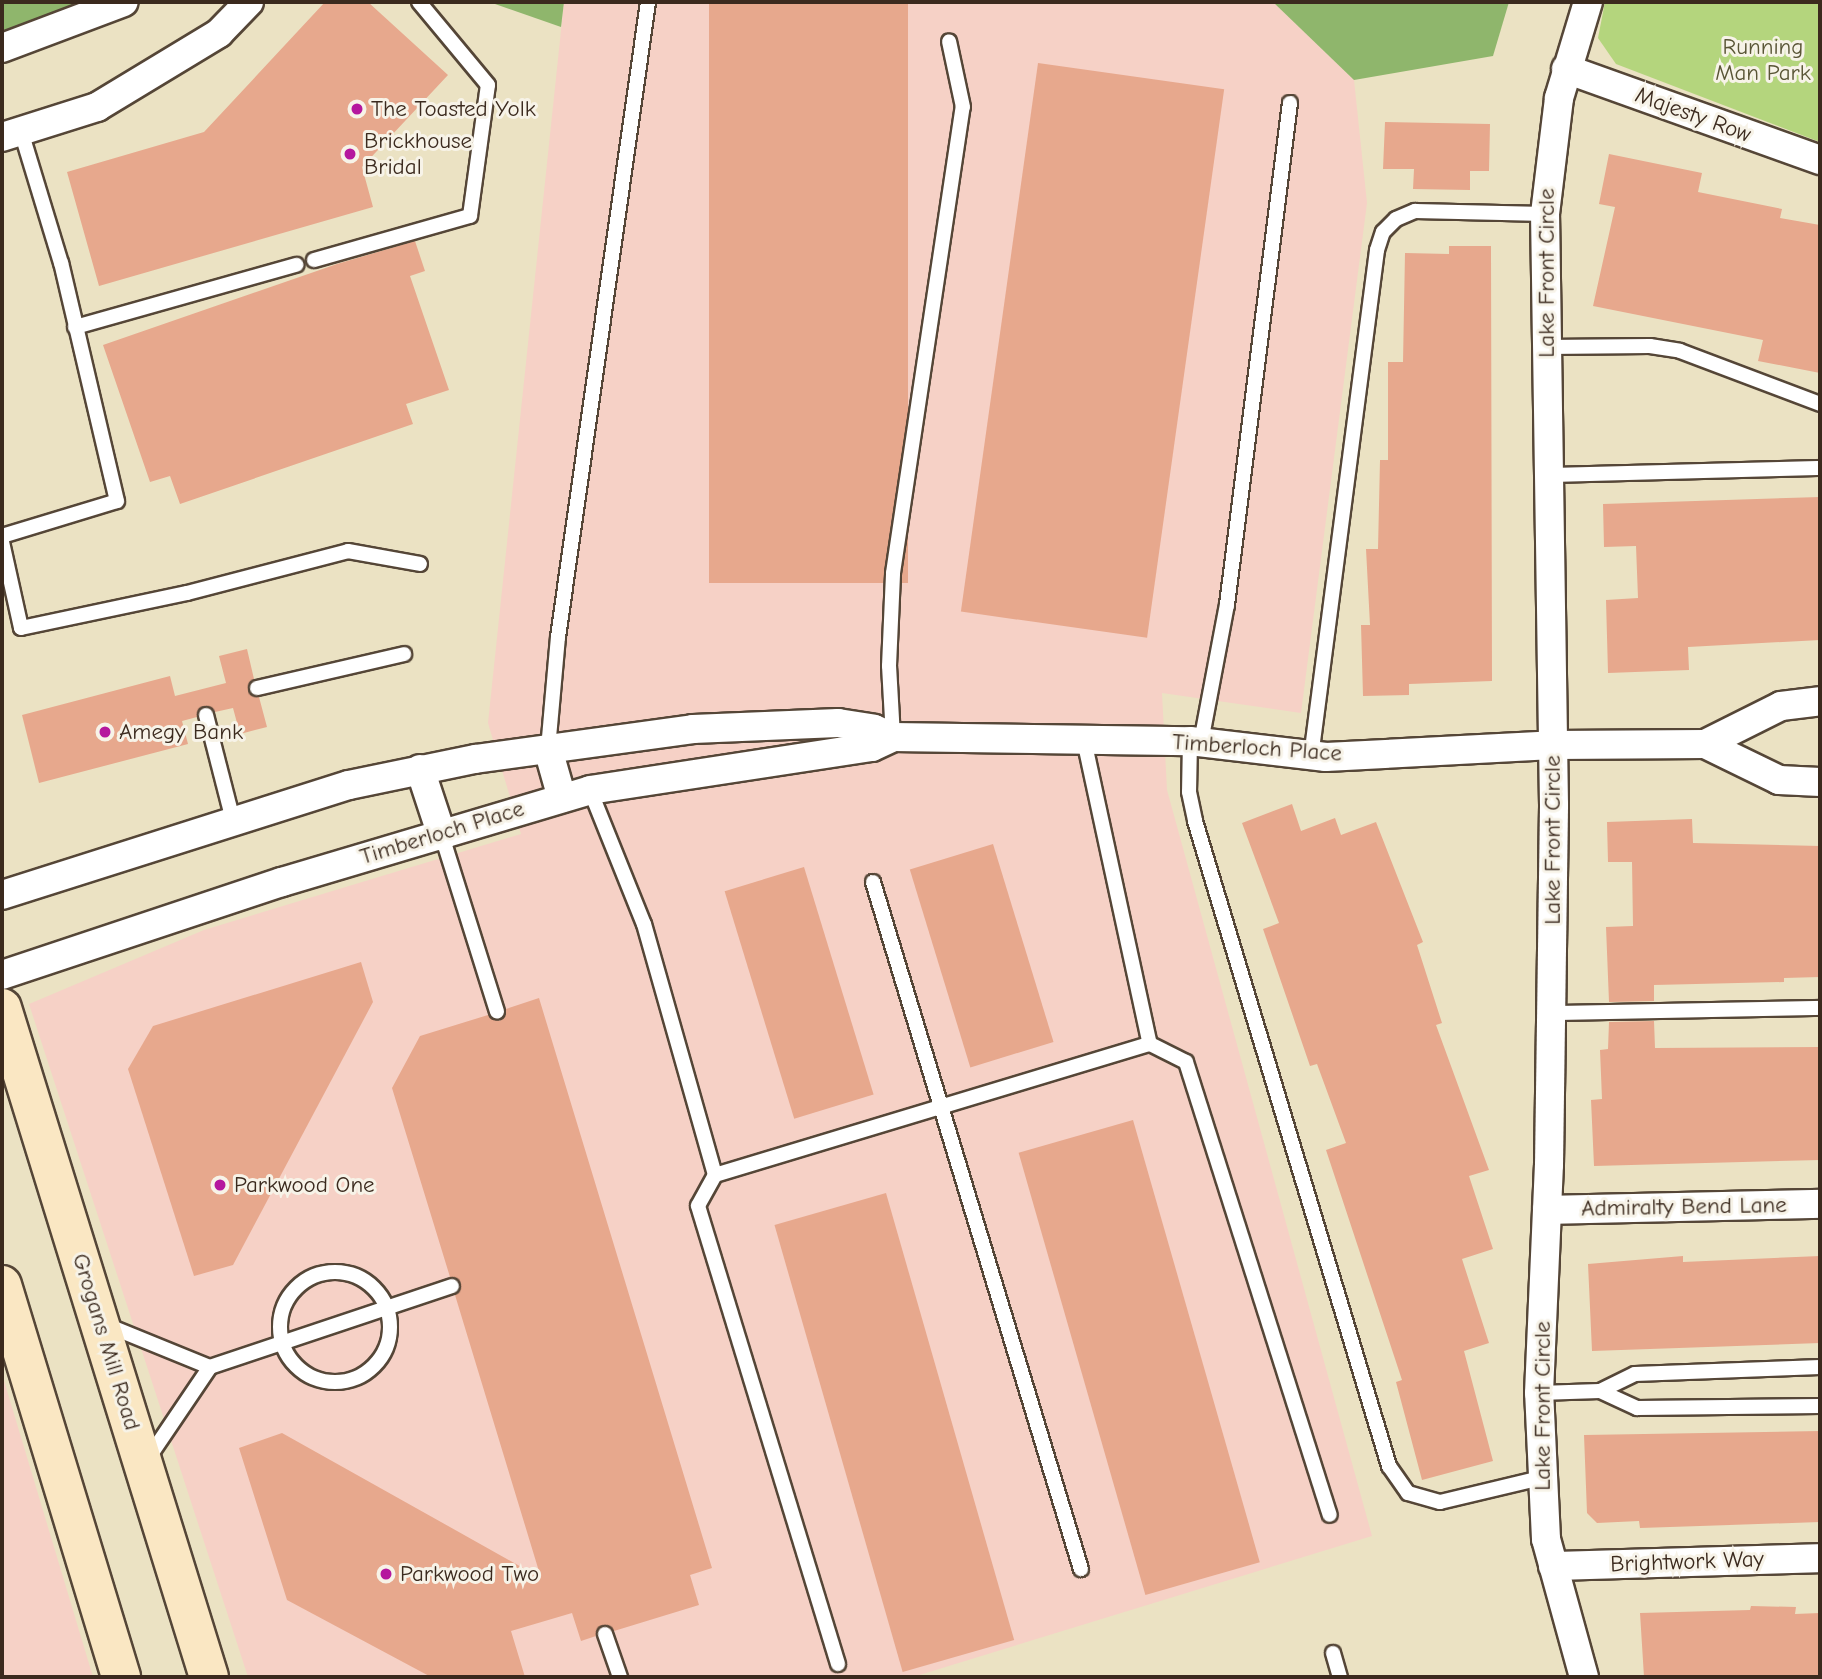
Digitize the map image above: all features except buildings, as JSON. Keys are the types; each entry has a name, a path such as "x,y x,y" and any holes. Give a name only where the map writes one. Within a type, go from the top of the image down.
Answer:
{"main road":[{"name":"Grogans Mill Road","path":"2,1008 209,1677"},
{"path":"2,1285 121,1677"}],"street":[{"path":"2,48 124,2"},
{"path":"11,134 97,107 219,33 249,2"},
{"name":"Lake Front Circle","path":"1584,1677 1553,1566 1541,1478 1539,1393 1548,1210 1552,1013 1553,746 1545,214 1552,136 1566,69 1588,2"},
{"name":"Majesty Row","path":"1566,69 1820,160"},
{"name":"Timberloch Place","path":"2,895 233,820 420,769 692,729 825,723 865,727 893,737 1196,742 1311,757 1553,746 1705,744 1781,706 1820,702"},
{"name":"Timberloch Place","path":"2,975 282,882 590,790 872,747 893,737"},
{"path":"583,744 590,790"},
{"name":"Timberloch Place","path":"1705,744 1779,780 1820,782"},
{"path":"548,749 562,798"},
{"path":"420,769 442,836"},
{"name":"Admiralty Bend Lane","path":"1548,1210 1820,1205"},
{"name":"Brightwork Way","path":"1553,1566 1820,1558"}],"lane":[{"path":"314,260 470,216 488,85 419,2"},
{"path":"548,749 558,637 648,2"},
{"path":"893,737 889,666 893,573 963,107 949,41"},
{"path":"1290,103 1227,606 1196,742 1189,792 1195,821 1389,1466 1408,1493 1440,1502 1541,1478"},
{"path":"2,536 117,501 61,263 11,134"},
{"path":"1311,757 1380,241 1389,225 1415,211 1545,214"},
{"path":"75,327 296,265"},
{"path":"1546,347 1650,346 1680,351 1820,404"},
{"path":"1549,475 1820,467"},
{"path":"2,542 21,628 187,593 348,551 420,564"},
{"path":"257,688 404,654"},
{"path":"206,715 233,820"},
{"path":"1084,740 1150,1044"},
{"path":"590,790 644,923 715,1175 698,1206 838,1664"},
{"path":"442,836 497,1012"},
{"path":"873,882 1081,1569"},
{"path":"1552,1013 1820,1007"},
{"path":"715,1175 1150,1044 1186,1062 1330,1515"},
{"path":"335,1271 361,1277 379,1292 388,1308 391,1330 384,1353 356,1378 327,1382 312,1378 296,1367 282,1343 282,1312 287,1300 316,1275 335,1271"},
{"path":"144,1464 210,1367 452,1286"},
{"path":"100,1322 210,1367"},
{"path":"1539,1393 1600,1391 1635,1374 1820,1367"},
{"path":"1600,1391 1637,1408 1820,1406"},
{"path":"605,1634 620,1677"},
{"path":"1333,1653 1340,1677"}],"shaded area":[{"path":"564,2 1273,2 1354,80 1367,203 1301,713 1162,693 1167,790 1372,1536 913,1677 248,1677 29,1004 204,930 521,834 488,723"},
{"path":"2,1374 93,1677 2,1677"}],"green space":[{"path":"2,2 82,2 2,33"},
{"path":"493,2 564,2 561,27 495,4"},
{"path":"1273,2 1509,2 1493,56 1354,80"},
{"name":"Running Man Park","path":"1605,2 1820,2 1820,142 1616,64 1598,38"}],"place":[{"name":"The Toasted Yolk","path":"357,109"},
{"name":"Brickhouse Bridal","path":"350,154"},
{"name":"Amegy Bank","path":"105,732"},
{"name":"Parkwood One","path":"220,1185"},
{"name":"Parkwood Two","path":"386,1574"}]}
